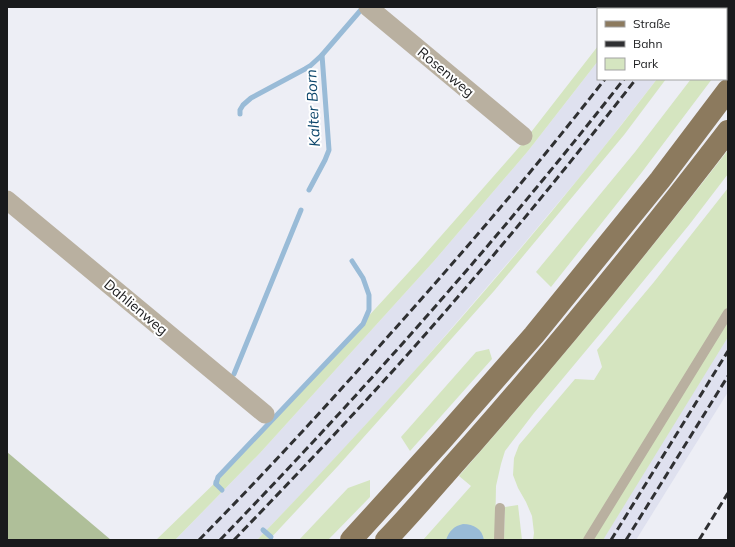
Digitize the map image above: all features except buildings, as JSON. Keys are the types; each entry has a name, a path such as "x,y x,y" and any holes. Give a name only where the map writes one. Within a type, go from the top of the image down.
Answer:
{"main road":[{"path":"351,540 441,441 534,335 660,180 728,90"},
{"path":"386,540 493,420 556,346 680,193 728,131"}],"street":[{"name":"Rosenweg","path":"368,7 523,136"},
{"name":"Dahlienweg","path":"7,200 264,414"}],"lane":[{"path":"588,540 728,314"},
{"path":"499,540 500,508"}],"shaded area":[{"path":"597,62 597,80 656,80 589,166 413,373 315,480 257,540 175,540 260,453 434,261 528,151"},
{"path":"728,303 728,392 636,540 582,540"}],"green space":[{"path":"597,47 597,62 528,151 434,261 260,453 175,540 156,540 220,478 419,261 521,145"},
{"path":"656,80 665,80 624,135 494,291 338,466 269,540 257,540 413,373 513,258"},
{"path":"690,80 711,80 642,172 551,287 536,272 635,152"},
{"path":"728,150 728,174 689,225 534,413 505,451 496,486 495,540 423,540 471,486 459,476 600,311"},
{"path":"728,188 728,308 585,540 533,540 534,533 532,516 513,475 514,458 519,445 575,379 594,380 602,367 597,350 654,282"},
{"path":"728,321 728,337 603,540 592,540"},
{"path":"489,349 492,359 410,451 401,437 476,352"},
{"path":"7,452 111,540 7,540"},
{"path":"370,480 370,497 328,540 299,540 348,488"},
{"path":"518,505 522,540 504,540 505,507"}],"water":[{"path":"463,524 471,525 477,528 484,540 446,540 452,529"}],"waterway":[{"name":"Kalter Born","path":"309,190 329,150 322,55 360,11"},
{"path":"240,114 240,110 243,105 251,98 310,66 322,55"},
{"name":"Kalter Born","path":"234,374 301,210"},
{"path":"216,484 218,477 363,324 369,310 369,295 363,278 352,261"},
{"name":"Kalter Born","path":"216,482 222,490"},
{"name":"Kalter Born","path":"263,530 271,537"}],"railway":[{"path":"199,540 339,392 469,244 579,113 604,80"},
{"path":"220,540 325,429 428,315 528,198 623,80"},
{"path":"234,540 362,404 437,321 538,201 635,80"},
{"path":"611,540 728,351"},
{"path":"626,540 728,376"},
{"path":"699,540 728,493"}]}
